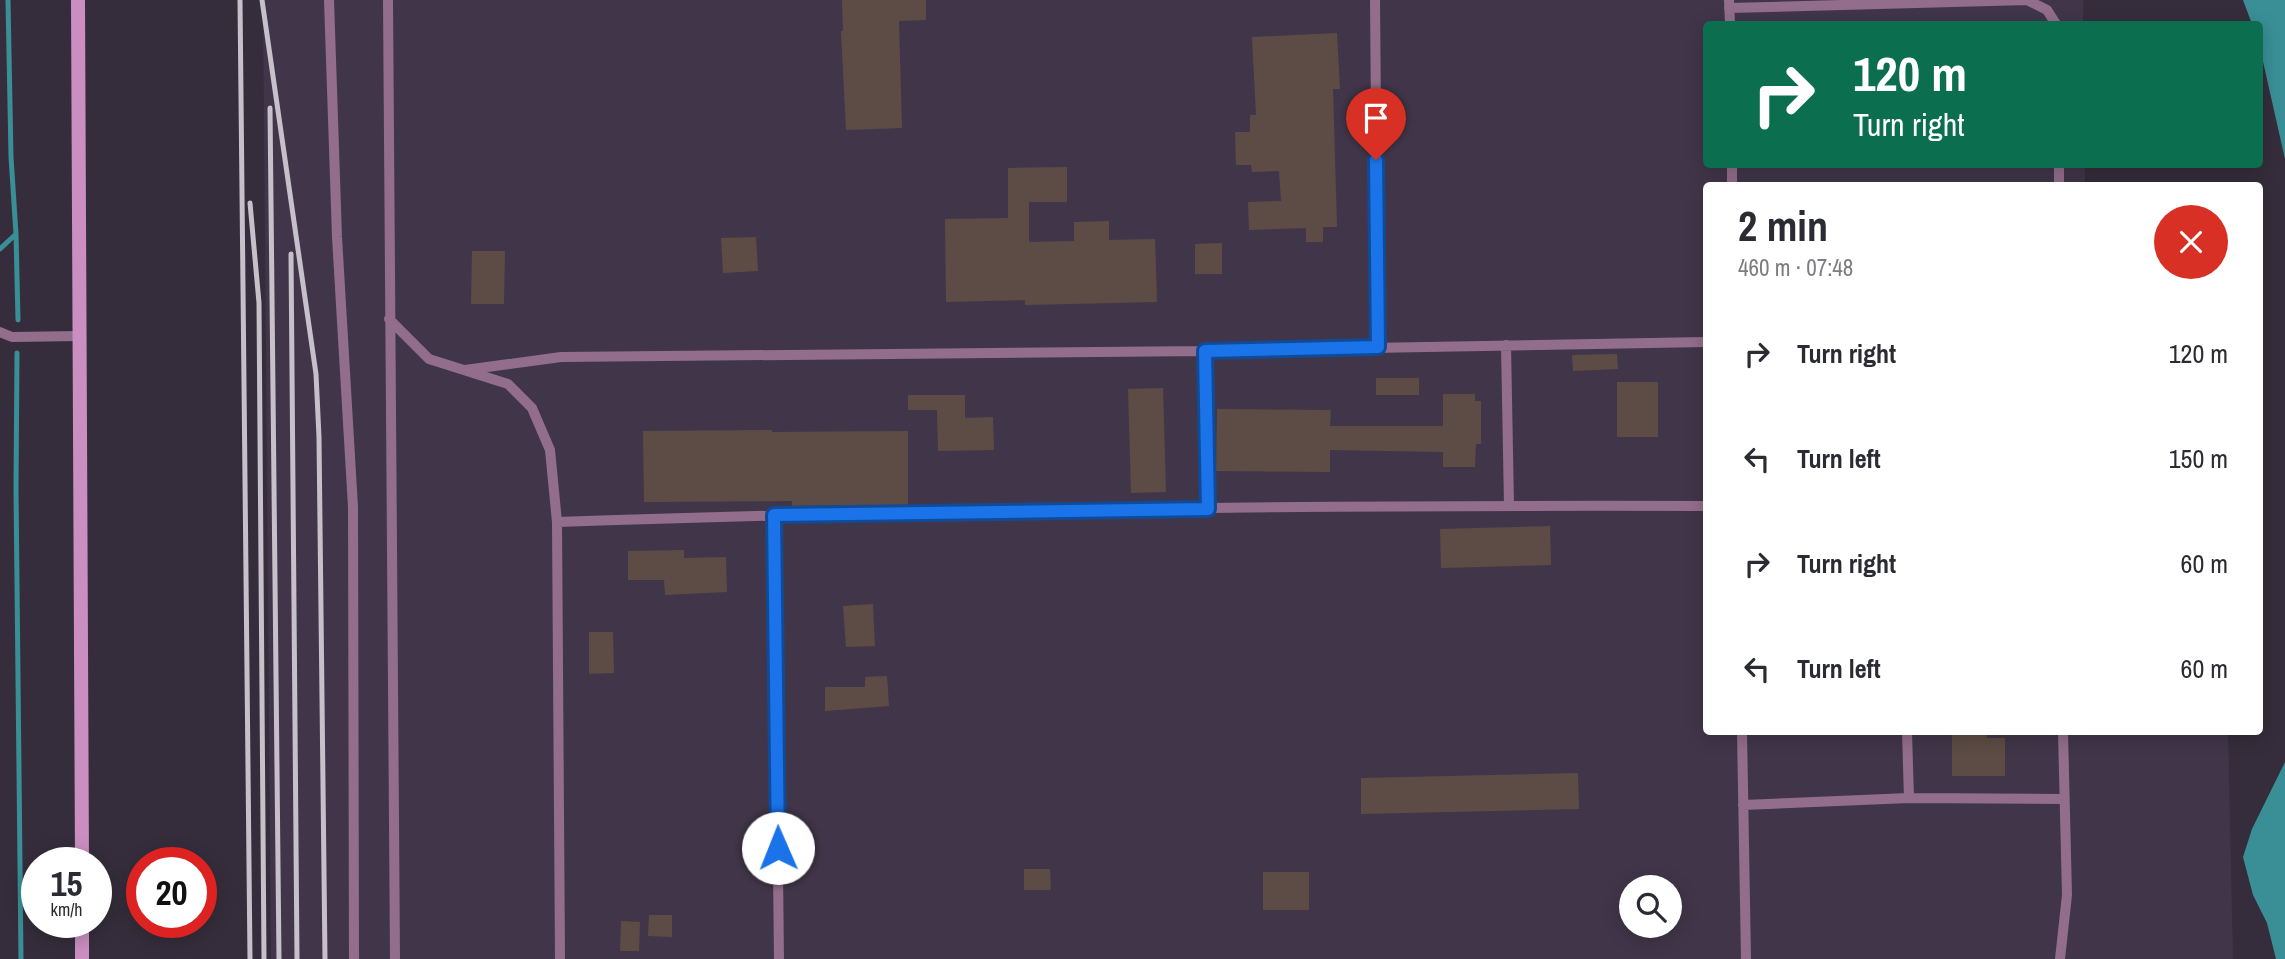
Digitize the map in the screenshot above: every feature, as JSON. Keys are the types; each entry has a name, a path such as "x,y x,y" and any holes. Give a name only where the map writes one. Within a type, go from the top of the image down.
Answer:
{"main road":[{"path":"78,0 82,847"},
{"path":"82,938 82,959"}],"lane":[{"path":"329,0 337,237 354,507 354,959"},
{"path":"388,0 395,959"},
{"path":"1375,0 1378,347"},
{"path":"1729,4 2027,1 2047,10 2054,21"},
{"path":"389,319 429,359 508,384 531,408 550,450 557,522 560,959"},
{"path":"0,332 12,337 80,336"},
{"path":"465,370 561,357 1205,351 1703,342"},
{"path":"1506,345 1509,505"},
{"path":"1205,351 1208,509"},
{"path":"557,522 774,515 1509,505 1703,506"},
{"path":"774,515 779,959"},
{"path":"1742,735 1746,959"},
{"path":"1907,735 1909,798"},
{"path":"2060,959 2067,895 2063,735"},
{"path":"1743,805 1909,798 2063,799"}],"shaded area":[{"path":"263,0 2083,0 2083,21 1703,21 1703,168 2085,168 2085,182 1703,182 1703,735 2228,735 2233,959 271,959"}],"water":[{"path":"2243,0 2285,0 2285,159 2263,62 2263,21 2251,21"},
{"path":"2285,762 2285,959 2276,959 2267,923 2253,895 2243,857 2252,829"}],"building":[{"path":"842,0 926,0 926,20 899,21 902,128 846,130"},
{"path":"1337,33 1340,89 1333,89 1337,227 1323,227 1323,242 1306,242 1306,228 1249,230 1248,202 1281,201 1279,171 1252,172 1251,165 1236,165 1235,132 1250,132 1250,115 1256,115 1252,37"},
{"path":"1067,167 1067,202 1029,202 1029,242 1074,241 1074,222 1109,221 1109,240 1155,239 1157,302 1025,305 1025,300 946,302 945,219 1008,218 1008,168"},
{"path":"756,237 758,271 723,273 721,238"},
{"path":"1222,243 1222,274 1195,274 1195,244"},
{"path":"472,251 505,251 504,304 471,304"},
{"path":"1617,354 1618,369 1573,371 1572,355"},
{"path":"1376,378 1419,378 1419,395 1376,395"},
{"path":"1617,382 1658,382 1658,437 1617,437"},
{"path":"1163,388 1166,492 1131,493 1128,389"},
{"path":"1443,394 1475,394 1475,401 1481,401 1481,444 1476,444 1475,467 1443,467 1443,452 1330,450 1330,472 1216,471 1217,409 1331,410 1330,426 1443,426"},
{"path":"908,395 965,395 965,418 993,417 994,450 938,451 937,410 908,410"},
{"path":"643,431 908,431 908,505 792,506 792,501 644,502"},
{"path":"1550,526 1551,565 1441,568 1440,529"},
{"path":"684,550 684,558 726,557 727,592 665,595 664,580 628,580 628,551"},
{"path":"873,604 875,646 846,647 843,606"},
{"path":"589,632 613,632 614,673 589,674"},
{"path":"887,676 889,706 825,711 825,687 865,687 865,677"},
{"path":"1952,735 2005,738 2005,776 1952,776"},
{"path":"1578,773 1579,809 1361,814 1361,778"},
{"path":"1024,869 1050,869 1051,890 1024,890"},
{"path":"1263,872 1309,872 1309,910 1263,910"},
{"path":"649,915 672,915 672,937 648,936"},
{"path":"621,921 640,922 639,951 620,951"}],"waterway":[{"path":"8,0 18,320"},
{"path":"0,249 16,234"},
{"path":"17,353 21,959"}],"railway":[{"path":"240,0 250,959"},
{"path":"262,0 316,374 325,959"},
{"path":"270,108 279,959"},
{"path":"250,203 259,303 264,959"},
{"path":"291,254 297,959"}],"route":[{"path":"778,848 774,515 1208,509 1205,351 1378,347 1376,160"}]}
